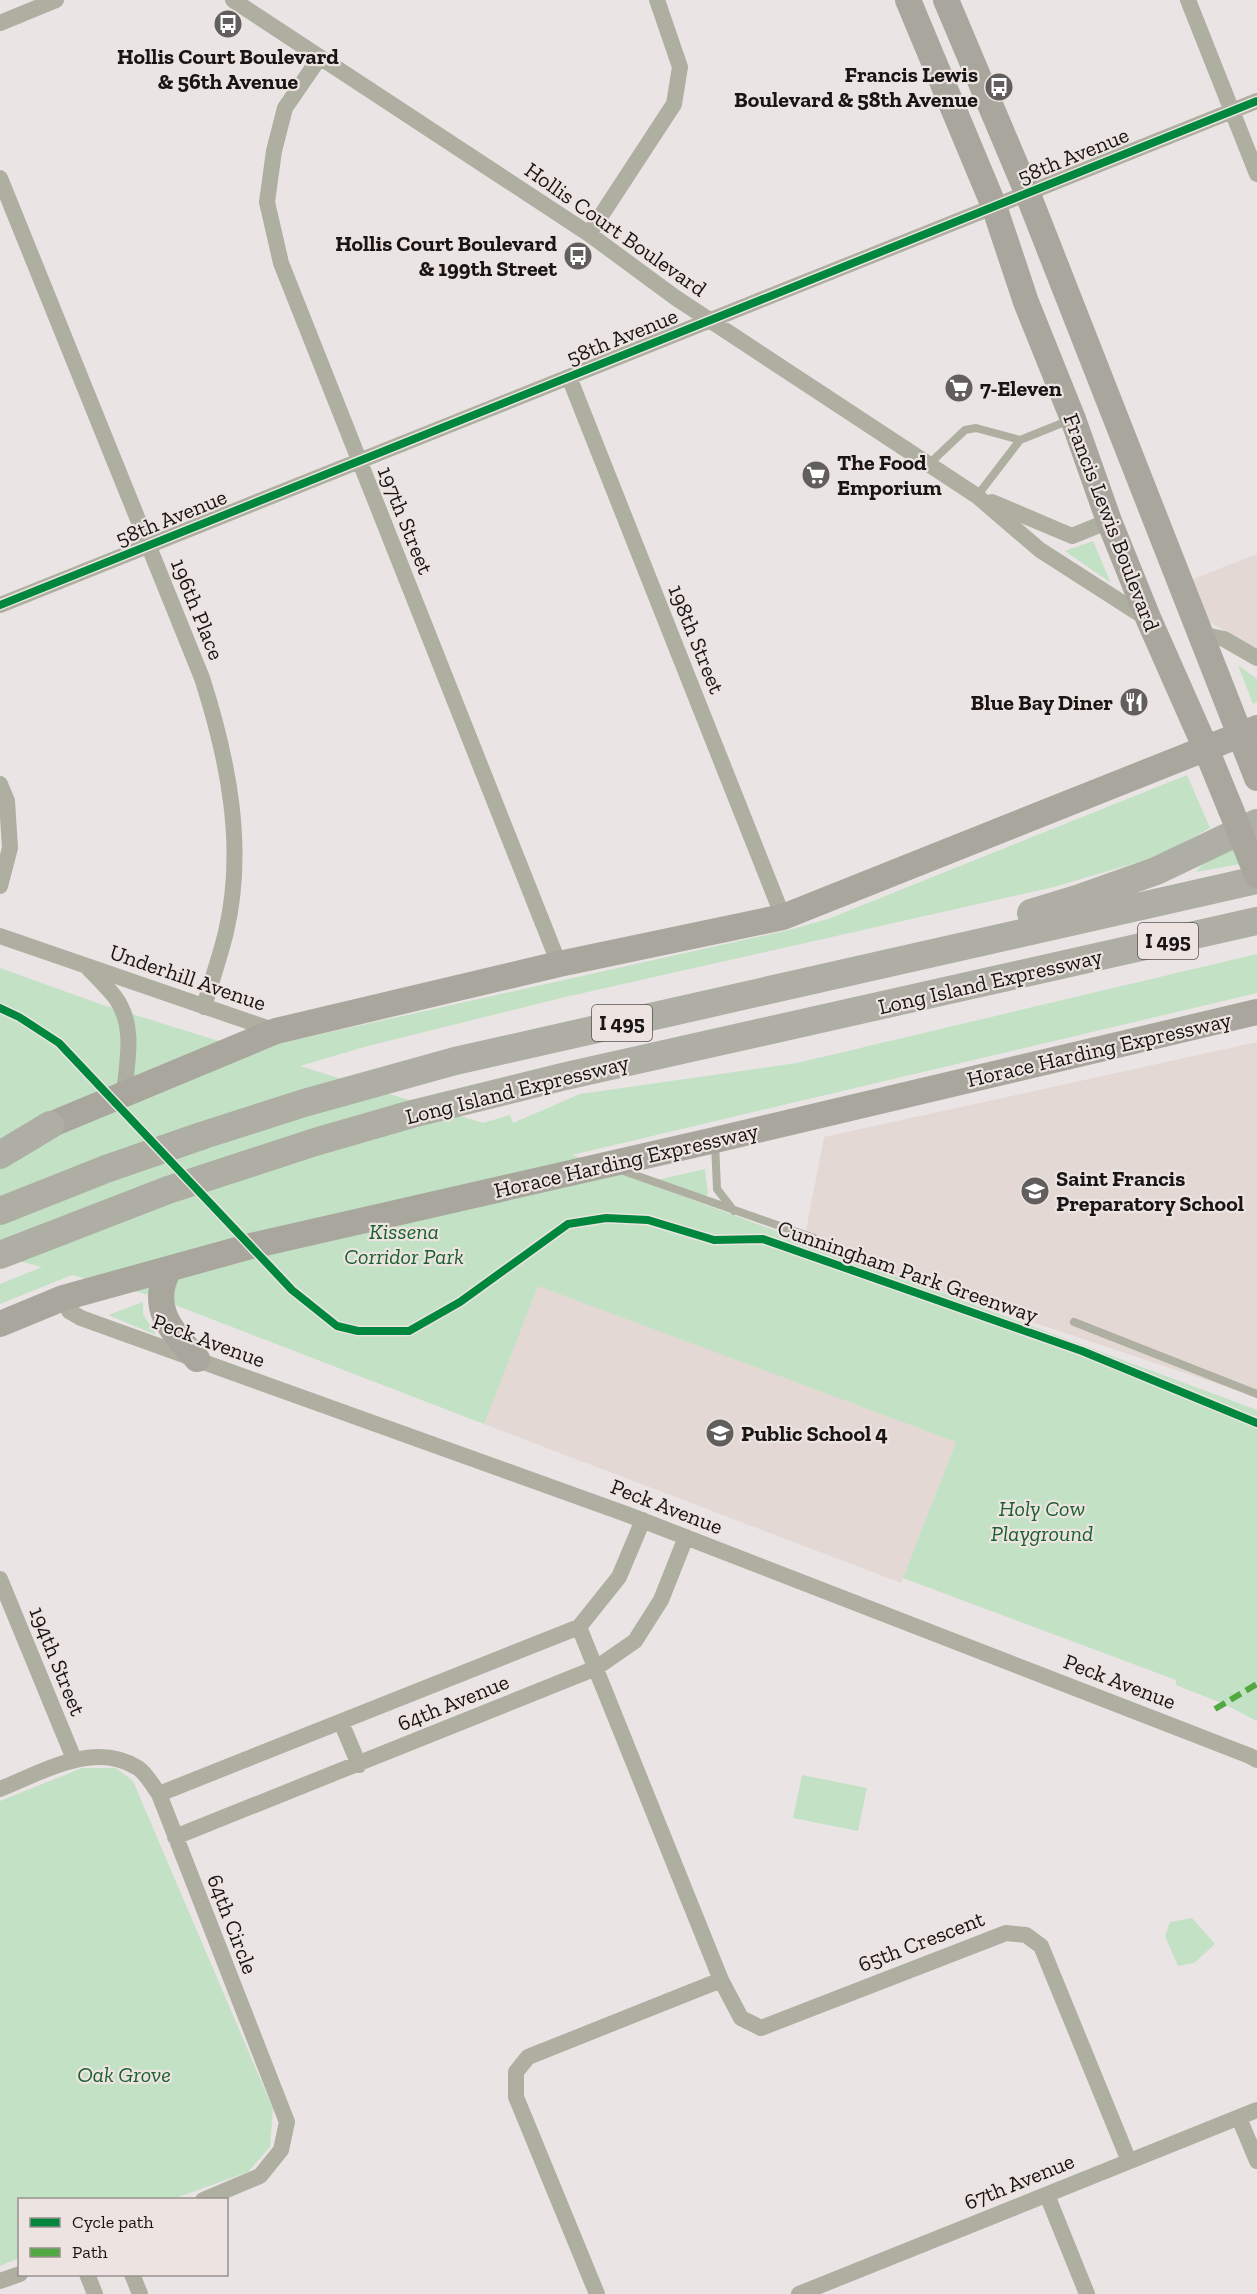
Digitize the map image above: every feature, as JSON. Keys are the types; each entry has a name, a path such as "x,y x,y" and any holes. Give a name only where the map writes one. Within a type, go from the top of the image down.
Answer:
{"highway":[{"path":"770,989 1116,886 1156,871 1257,823"},
{"name":"Long Island Expressway","path":"0,1211 153,1152 354,1089 506,1048 1257,880"},
{"name":"Long Island Expressway","path":"0,1255 168,1190 315,1142 412,1114 566,1076 1257,921"},
{"path":"1078,961 1257,933"},
{"path":"0,1155 50,1125"}],"main road":[{"name":"Francis Lewis Boulevard","path":"908,0 994,206 1026,302 1073,419 1109,521 1149,620 1206,748 1257,875"},
{"name":"Francis Lewis Boulevard","path":"946,0 1027,192 1201,634 1249,732 1257,778"},
{"path":"50,1125 276,1031 559,964 783,917 1249,732"},
{"name":"Horace Harding Expressway","path":"0,1324 63,1298 251,1246 606,1166 1257,1012"},
{"path":"169,1269 160,1292 169,1328 197,1359"}],"street":[{"path":"0,23 56,0"},
{"name":"Hollis Court Boulevard","path":"233,0 589,234 709,320 737,336 977,496 1040,550 1149,620"},
{"path":"589,234 674,104 680,67 657,0"},
{"path":"1188,0 1257,174"},
{"name":"197th Street","path":"320,57 285,108 274,151 267,202 281,263 559,964"},
{"name":"58th Avenue","path":"0,605 1257,101"},
{"name":"196th Place","path":"0,178 202,678 215,720 232,810 234,853 232,890 226,930 204,1007"},
{"name":"198th Street","path":"569,377 783,917"},
{"path":"977,496 1072,536 1109,521"},
{"path":"1201,634 1224,639 1257,658"},
{"path":"0,784 7,801 10,848 0,886"},
{"name":"Underhill Avenue","path":"0,936 276,1031"},
{"name":"Underhill Avenue","path":"86,966 114,996 126,1018 129,1035 124,1094"},
{"name":"Peck Avenue","path":"63,1298 69,1311 81,1318 643,1520 1257,1760"},
{"name":"64th Avenue","path":"159,1794 579,1626 620,1577 643,1520"},
{"name":"64th Avenue","path":"175,1837 596,1668 635,1641 661,1600 686,1537"},
{"name":"194th Street","path":"0,1579 74,1759"},
{"name":"65th Crescent","path":"579,1626 721,1980 741,2018 761,2028 1006,1933 1026,1935 1041,1946 1129,2160"},
{"path":"341,1722 359,1765"},
{"name":"64th Circle","path":"0,1789 74,1759 106,1755 140,1769 159,1794 287,2122 281,2150 260,2176 205,2198"},
{"path":"597,2294 516,2097 516,2072 528,2057 721,1980"},
{"name":"67th Avenue","path":"799,2294 1257,2110"},
{"path":"1239,2118 1257,2162"},
{"path":"1047,2194 1087,2294"},
{"path":"0,2281 18,2275"},
{"path":"88,2276 95,2294"},
{"path":"133,2276 140,2294"}],"lane":[{"path":"977,496 1020,440 1073,419"},
{"path":"929,464 965,430 976,428 1020,440"},
{"path":"715,1140 717,1189 735,1211"},
{"path":"606,1166 814,1238"},
{"path":"1074,1322 1257,1394"}],"shaded area":[{"path":"1257,554 1257,650 1206,620 1190,580"},
{"name":"Saint Francis Preparatory School","path":"1257,1042 1257,1397 803,1246 824,1137"},
{"name":"Public School 4","path":"538,1285 956,1442 901,1583 484,1424"}],"green space":[{"path":"1093,541 1111,583 1065,551"},
{"path":"1238,665 1257,679 1257,702 1253,704"},
{"path":"1187,775 1210,828 1159,856 1054,887 561,998 368,1046 300,1066 483,1123 510,1115 513,1123 580,1094 797,1063 1257,954 1257,993 572,1155 1257,1410 1257,1721 1224,1704 1176,1685 1176,1680 903,1578 956,1442 538,1286 484,1424 149,1295 72,1275 0,1304 0,1284 42,1267 0,1256 0,968 100,1004 254,1052 272,1045 789,930 828,919"},
{"path":"1257,834 1257,861 1196,872 1211,855"},
{"path":"705,1169 708,1194 704,1196 657,1180"},
{"path":"143,1302 143,1314 156,1335 108,1315"},
{"name":"Oak Grove","path":"82,1768 116,1768 133,1781 273,2109 270,2147 248,2172 176,2198 18,2198 18,2258 0,2266 0,1801"},
{"path":"802,1775 867,1788 858,1831 793,1818"},
{"path":"1192,1918 1215,1944 1194,1963 1178,1966 1165,1936 1170,1922"}],"marked path":[{"path":"1215,1709 1257,1684"}],"cycle path":[{"path":"0,605 1257,101"},
{"name":"Cunningham Park Greenway","path":"0,1008 19,1017 59,1043 292,1290 337,1326 358,1331 409,1331 460,1302 568,1224 606,1218 648,1220 714,1240 763,1239 1082,1351 1257,1423"}],"place":[{"name":"Hollis Court Boulevard & 56th Avenue","path":"228,24"},
{"name":"Francis Lewis Boulevard & 58th Avenue","path":"999,87"},
{"name":"Hollis Court Boulevard & 199th Street","path":"578,256"},
{"name":"7-Eleven","path":"959,388"},
{"name":"The Food Emporium","path":"816,475"},
{"name":"Blue Bay Diner","path":"1134,702"},
{"name":"Saint Francis Preparatory School","path":"1035,1191"},
{"name":"Public School 4","path":"720,1433"}],"park label":[{"name":"Kissena Corridor Park","path":"404,1244"},
{"name":"Holy Cow Playground","path":"1042,1520"}]}
